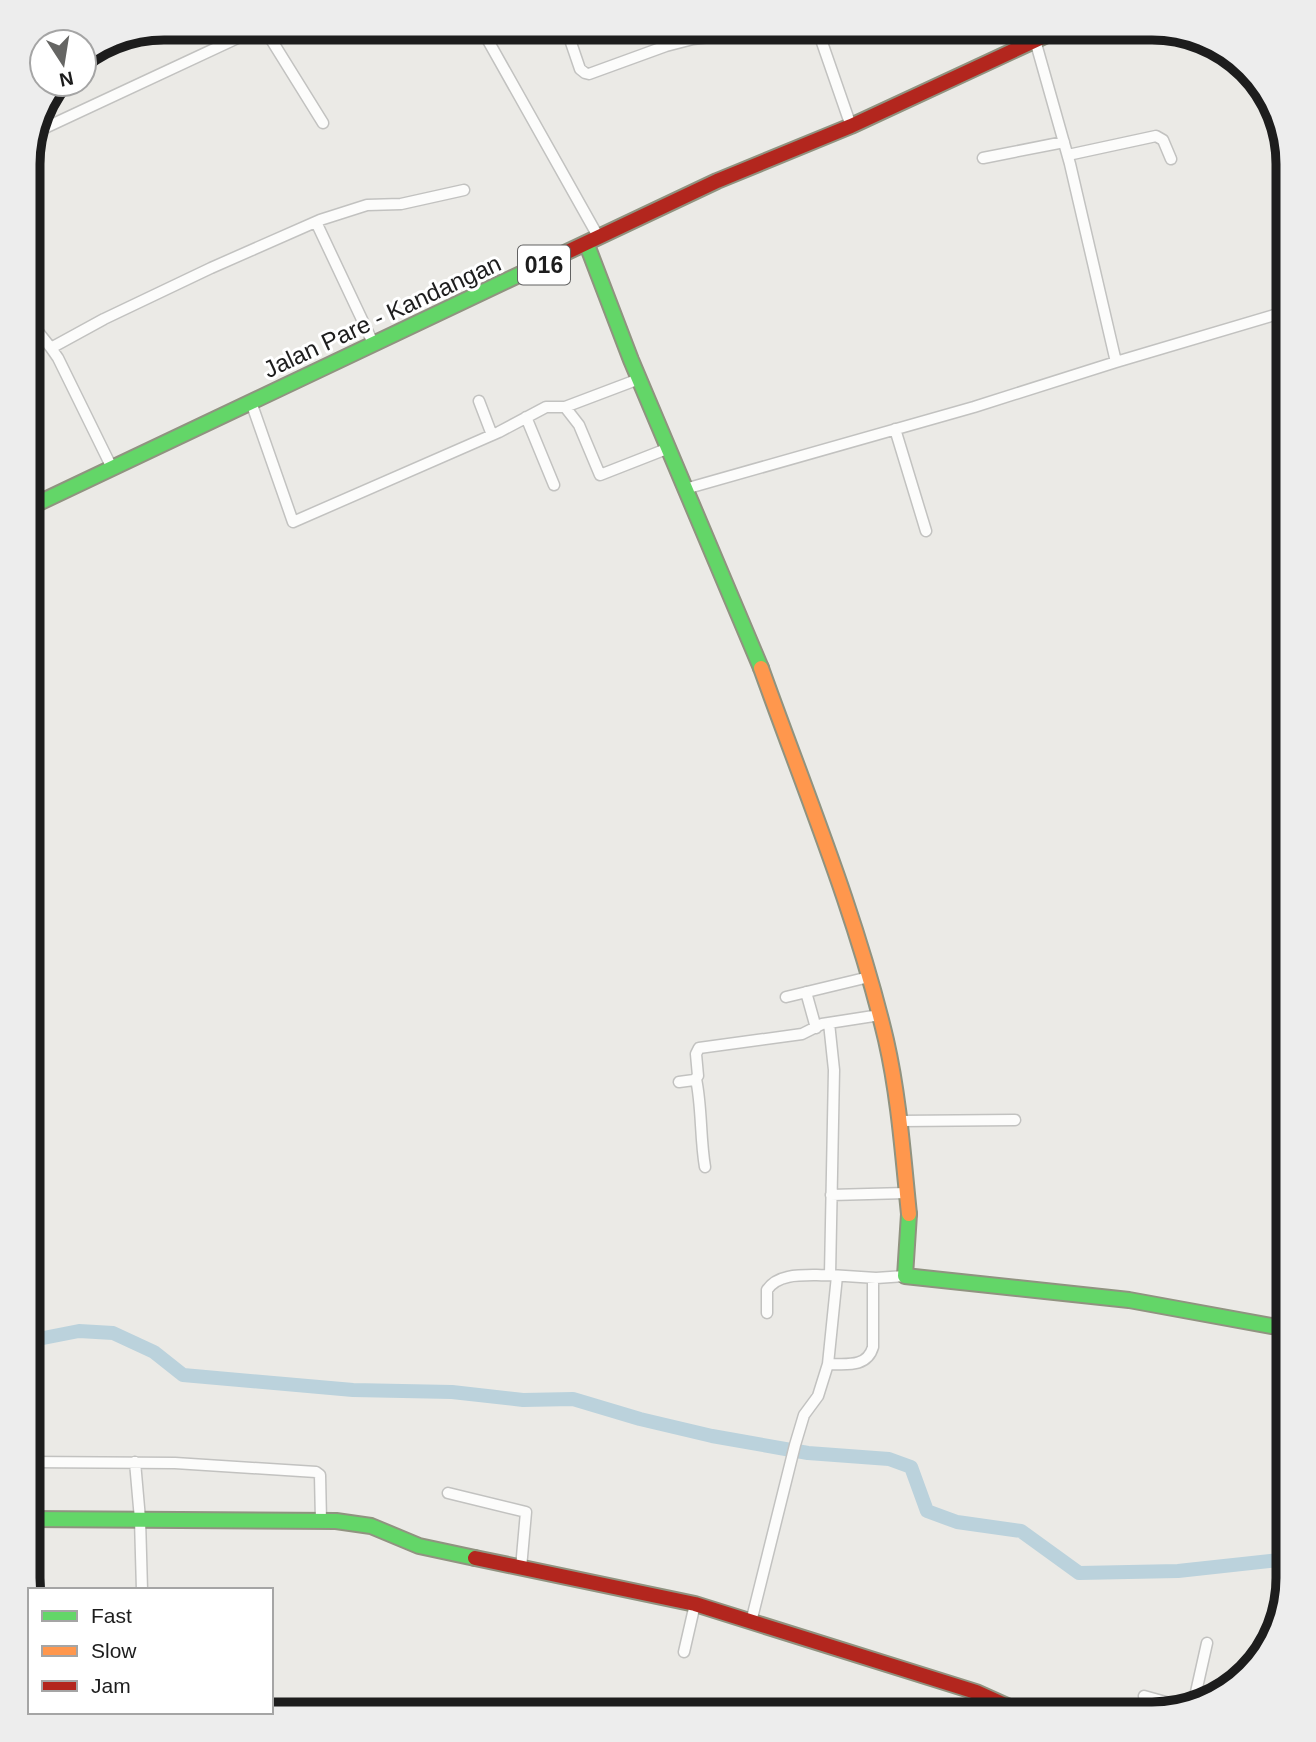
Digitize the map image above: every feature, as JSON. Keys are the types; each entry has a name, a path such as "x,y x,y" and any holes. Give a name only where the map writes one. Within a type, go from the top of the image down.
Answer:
{"street":[{"path":"46,128 236,40"},
{"path":"270,40 323,122"},
{"path":"487,40 593,242 639,379 754,649 861,948 880,1015 900,1121 910,1222 905,1276"},
{"path":"570,40 584,74 686,41"},
{"path":"821,41 851,127"},
{"name":"Jalan Pare - Kandangan","path":"41,502 717,181 851,127 1033,41"},
{"path":"1035,41 1068,155 1116,362"},
{"path":"1068,155 1156,136 1163,140 1171,159"},
{"path":"983,158 1064,142"},
{"path":"51,348 199,273 316,222 367,205 401,204 464,190"},
{"path":"316,222 374,345"},
{"path":"685,489 1276,315"},
{"path":"41,335 58,358 113,468"},
{"path":"251,402 293,522 492,436 546,407 565,407 639,379"},
{"path":"479,401 492,436"},
{"path":"565,407 579,425 600,475 668,448"},
{"path":"526,417 554,485"},
{"path":"895,429 926,531"},
{"path":"786,997 869,977"},
{"path":"806,992 816,1028"},
{"path":"705,1167 696,1079 696,1054 699,1048 802,1034 830,1023 880,1015"},
{"path":"751,1622 795,1445 804,1415 818,1396 828,1364 833,1275 831,1195 834,1070 830,1023"},
{"path":"679,1082 696,1079"},
{"path":"900,1121 1016,1120"},
{"path":"831,1195 906,1193"},
{"path":"767,1313 767,1290 777,1279 833,1275 873,1278 905,1276 1129,1300 1276,1327"},
{"path":"828,1364 859,1363 871,1354 873,1278"},
{"path":"40,1462 230,1465 318,1472 321,1521"},
{"path":"135,1462 142,1588"},
{"path":"448,1493 526,1512 521,1567"},
{"path":"40,1519 321,1521 364,1524 412,1544 695,1604 976,1692 998,1702"},
{"path":"684,1651 695,1604"},
{"path":"1196,1693 1207,1643"},
{"path":"1144,1696 1161,1701"}],"waterway":[{"path":"40,1339 79,1331 113,1333 154,1352 183,1375 353,1390 452,1392 523,1400 573,1399 712,1436 808,1453 889,1459 911,1467 927,1511 957,1522 1021,1531 1079,1573 1178,1571 1276,1560"}],"traffic: fast":[{"path":"587,245 631,360 761,668"},
{"path":"41,502 548,261"},
{"path":"909,1214 905,1276 1129,1300 1276,1327"},
{"path":"40,1519 336,1521 371,1526 419,1546 475,1558"}],"traffic: slow":[{"path":"761,668 829,852 874,993 894,1083 909,1214"}],"traffic: jam":[{"path":"548,261 717,181 851,126 1034,41"},
{"path":"475,1558 695,1604 976,1692 998,1702"}]}
